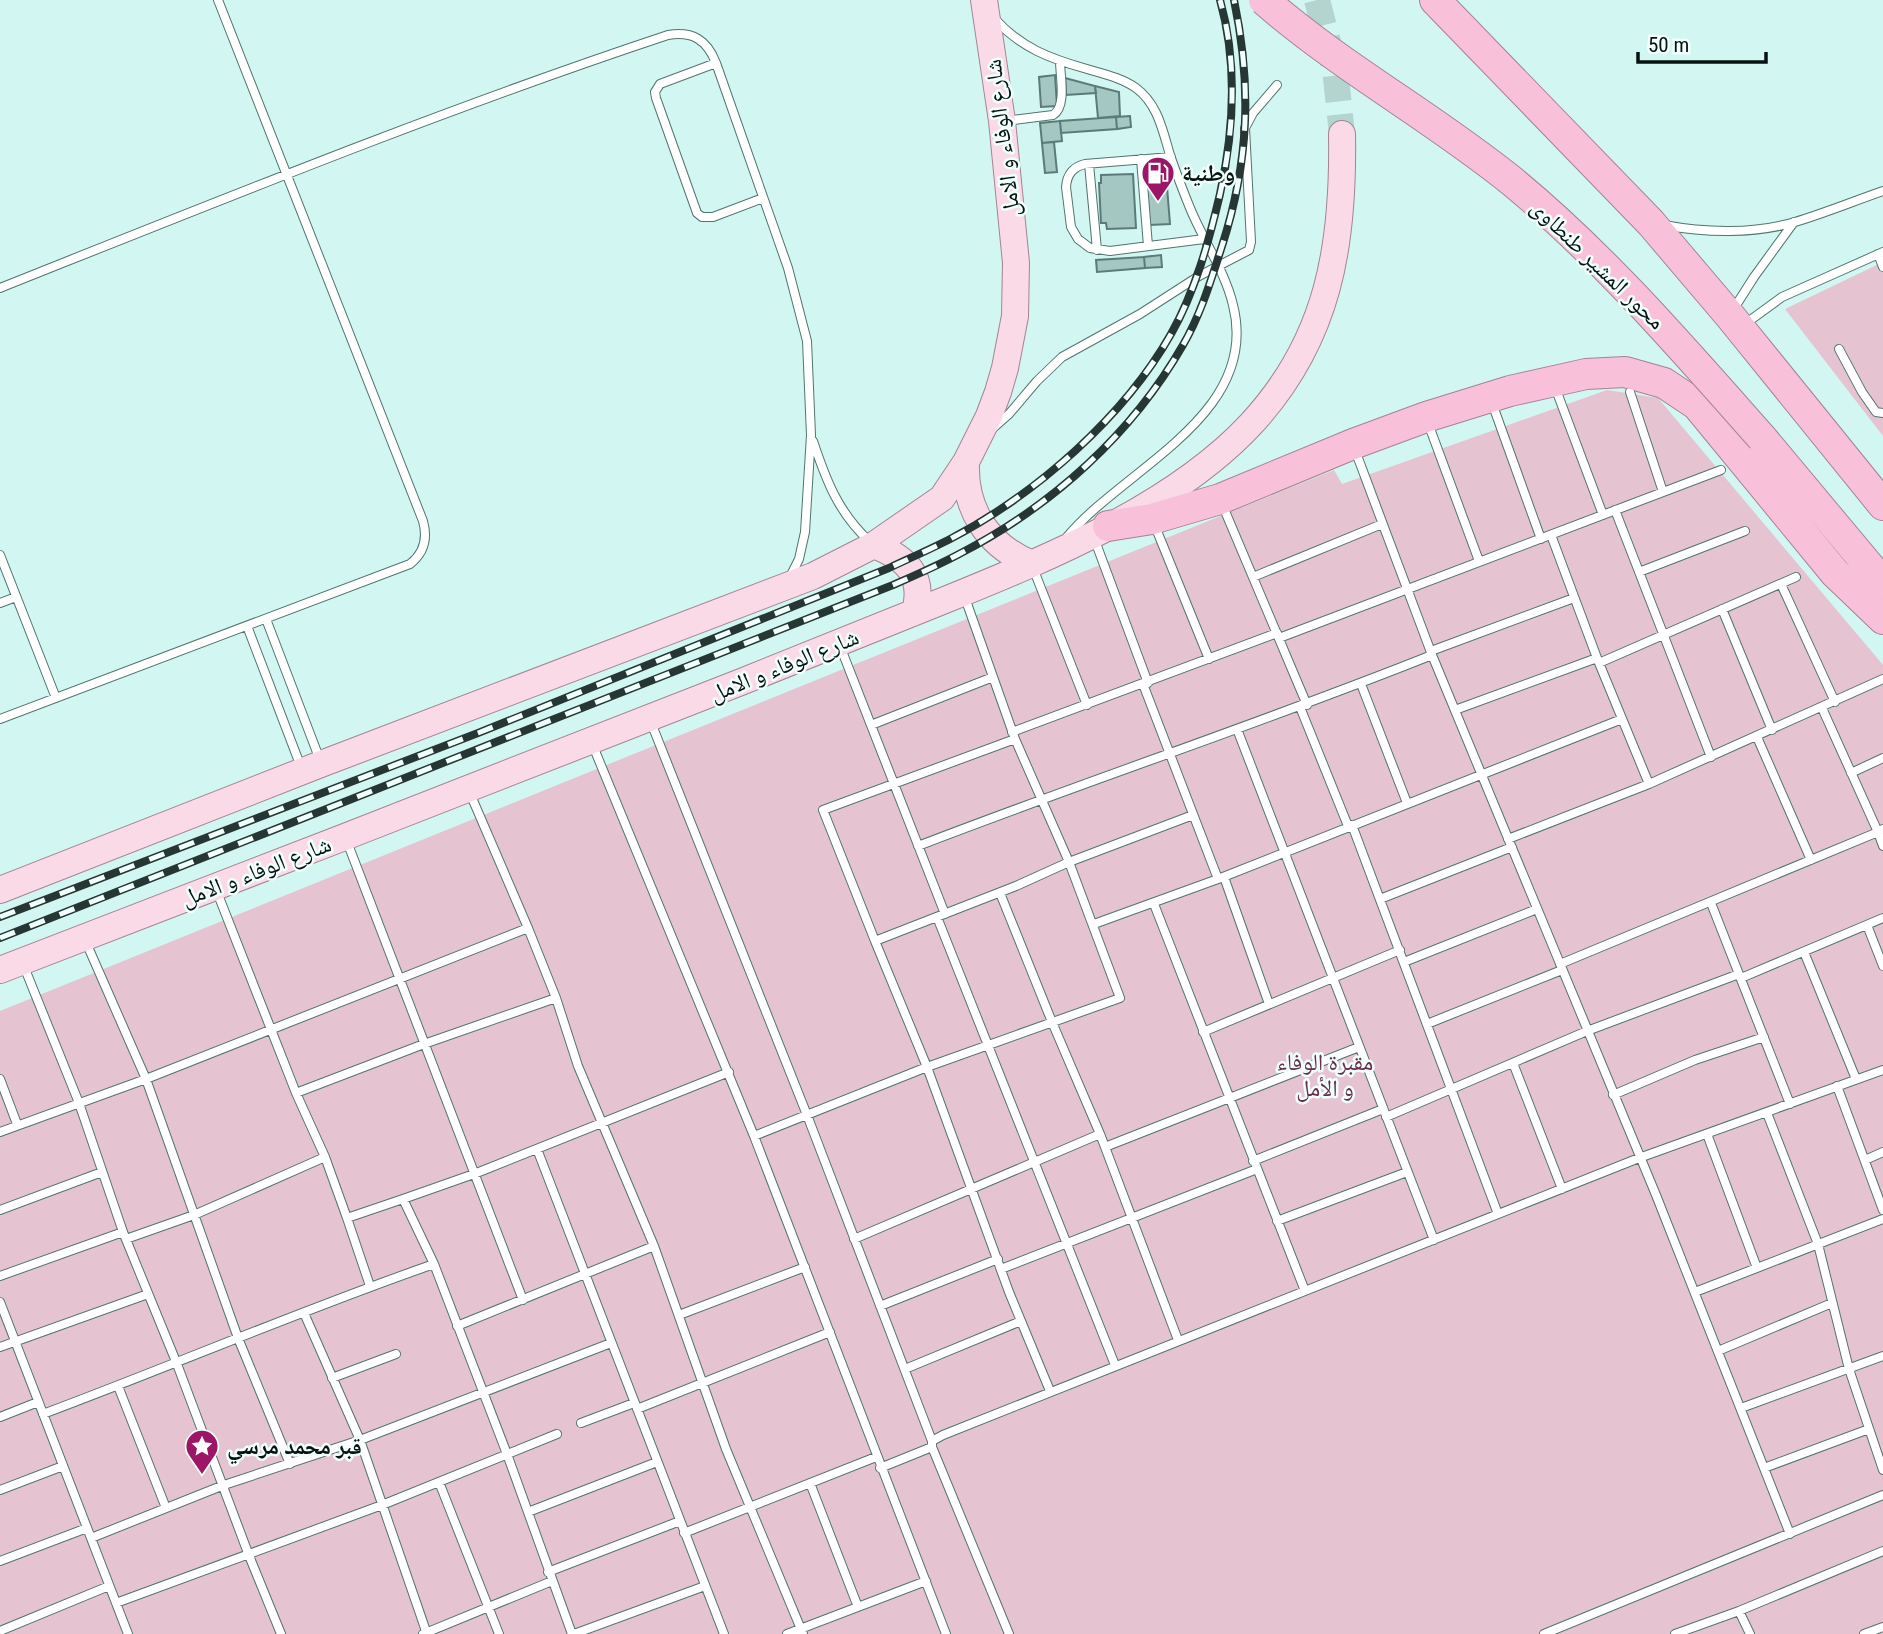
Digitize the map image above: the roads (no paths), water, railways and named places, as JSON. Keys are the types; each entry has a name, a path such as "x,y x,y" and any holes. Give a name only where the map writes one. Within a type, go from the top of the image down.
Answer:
{"highway":[{"name":"محور المشير طنطاوى","path":"1264,0 1350,68 1471,150 1551,215 1625,286 1762,438 1883,583"},
{"path":"1435,0 1651,223 1883,505"},
{"path":"1100,531 1220,499 1353,444 1490,397 1599,372 1625,372 1651,378 1686,397 1706,415 1835,573 1883,619"}],"main road":[{"name":"شارع الوفاء و الامل","path":"0,890 781,590 874,545 942,498 972,451 989,416 1005,368 1014,316 1016,263 1002,121 985,3"},
{"name":"شارع الوفاء و الامل","path":"11,966 650,718 963,593 1057,553 1100,531 1173,487 1228,446 1268,405 1298,359 1317,319 1333,266 1342,200 1342,134"},
{"path":"972,451 967,488 974,513 998,545 1032,564"},
{"path":"874,545 897,555 910,568 917,585 915,612"}],"lane":[{"path":"0,719 410,564 421,553 426,537 424,521 218,0"},
{"path":"985,3 1017,41 1045,56 1111,76 1137,89 1155,111 1204,239 1234,307 1237,337 1232,366 1211,405 1160,456 1088,514 1057,553"},
{"path":"0,288 286,174 579,64 668,35 693,35 704,42 716,63 788,268 807,341 811,435 803,547 781,590"},
{"path":"1002,121 1058,113 1061,108 1060,61"},
{"path":"716,63 660,84 655,92 656,98 697,213 707,218 713,217 763,198"},
{"path":"972,451 1062,357 1140,314 1217,266 1246,253 1251,246 1245,128 1253,113 1278,85"},
{"path":"1171,157 1089,164 1073,169 1066,180 1066,187 1069,220 1074,234 1084,244 1097,250 1204,239"},
{"path":"1141,159 1148,246"},
{"path":"1089,164 1097,250"},
{"path":"1651,223 1723,230 1794,222 1883,191"},
{"path":"1735,322 1754,277 1794,222"},
{"path":"1735,322 1782,297 1880,253 1883,267"},
{"path":"1839,349 1876,412 1883,413"},
{"path":"1552,381 1603,515"},
{"path":"1630,392 1663,492"},
{"path":"1490,397 1541,539"},
{"path":"1426,417 1479,561"},
{"path":"811,435 821,468 837,503 874,545"},
{"path":"1353,444 1432,653 1695,1292 1790,1534"},
{"path":"1050,1391 1001,1269 926,1067 823,810 1087,705 1407,589 1721,470"},
{"path":"1220,499 1278,636 1498,1214"},
{"path":"1615,510 1711,757"},
{"path":"1152,519 1209,659"},
{"path":"1253,578 1382,524"},
{"path":"1100,531 1146,684 1170,753 1269,1004"},
{"path":"1639,572 1745,531"},
{"path":"1550,535 1649,784"},
{"path":"0,555 56,698"},
{"path":"1032,564 1087,705"},
{"path":"1455,710 1598,661 1796,578"},
{"path":"1781,584 1835,702"},
{"path":"754,1136 926,1067 1120,998 1069,862 1014,736 963,593"},
{"path":"0,603 16,597"},
{"path":"918,846 1041,799 1303,706 1574,598"},
{"path":"1721,609 1772,730"},
{"path":"265,619 312,768"},
{"path":"247,626 312,768"},
{"path":"839,643 918,846 987,1045 1115,1365"},
{"path":"871,725 993,677"},
{"path":"1380,899 1757,737 1883,679"},
{"path":"1361,684 1407,803"},
{"path":"1822,708 1880,831 1883,846"},
{"path":"650,718 807,1115 932,1444 1009,1634"},
{"path":"1094,924 1221,878 1622,719"},
{"path":"1237,729 1434,1240"},
{"path":"1757,737 1811,860"},
{"path":"591,741 729,1072 946,1634"},
{"path":"1851,773 1883,758"},
{"path":"468,789 556,998 578,1066 604,1122 654,1246 702,1385 802,1631"},
{"path":"875,941 1193,815"},
{"path":"1427,1024 1880,831"},
{"path":"345,836 523,1300"},
{"path":"215,887 296,1093 325,1157 370,1286"},
{"path":"1000,892 1100,1133 1178,1340"},
{"path":"1711,903 1790,1104"},
{"path":"1154,904 1305,1291"},
{"path":"1404,962 1537,909"},
{"path":"1001,1269 1385,1113 1451,1090 1587,1031 1804,952 1883,918"},
{"path":"1867,925 1883,966"},
{"path":"0,1132 146,1079 528,928"},
{"path":"84,937 146,1079 238,1338 290,1464"},
{"path":"1203,1032 1399,950"},
{"path":"1804,952 1856,1079"},
{"path":"11,966 79,1103 124,1235 281,1634"},
{"path":"296,1093 556,998"},
{"path":"1613,1095 1695,1060 1764,1037"},
{"path":"1105,1147 1359,1048"},
{"path":"1513,1063 1562,1189"},
{"path":"880,1468 1050,1391 1178,1340 1639,1158 1883,1070"},
{"path":"347,1218 474,1174 729,1072"},
{"path":"0,1079 17,1124"},
{"path":"1837,1086 1883,1210"},
{"path":"1767,1113 1818,1244 1849,1369 1883,1470"},
{"path":"854,1239 1100,1133"},
{"path":"1707,1134 1757,1268"},
{"path":"537,1149 724,1634"},
{"path":"1864,1160 1883,1153"},
{"path":"0,1276 194,1214 325,1157"},
{"path":"0,1210 102,1172"},
{"path":"1277,1221 1407,1172"},
{"path":"403,1199 434,1264 573,1634 705,1586"},
{"path":"1695,1292 1883,1219"},
{"path":"457,1326 654,1246"},
{"path":"880,1306 998,1259"},
{"path":"43,1413 177,1364 370,1286 434,1264"},
{"path":"679,1315 805,1267"},
{"path":"0,1347 148,1294"},
{"path":"0,1303 128,1634"},
{"path":"1718,1351 1832,1303"},
{"path":"304,1313 360,1440 426,1634 552,1581"},
{"path":"905,1370 1021,1321"},
{"path":"581,1423 702,1385 830,1332"},
{"path":"91,1538 224,1485 360,1440 611,1343"},
{"path":"332,1378 396,1354"},
{"path":"1741,1409 1883,1356"},
{"path":"118,1386 166,1508"},
{"path":"0,1418 38,1402"},
{"path":"1764,1468 1869,1429"},
{"path":"116,1603 382,1505 557,1434"},
{"path":"684,1533 876,1457"},
{"path":"528,1512 657,1462"},
{"path":"0,1490 63,1466"},
{"path":"439,1482 499,1634"},
{"path":"810,1483 858,1607"},
{"path":"1544,1634 1883,1495"},
{"path":"548,1572 680,1521"},
{"path":"0,1561 87,1528"},
{"path":"1675,1634 1739,1611 1883,1551"},
{"path":"787,1634 802,1631 926,1581"},
{"path":"0,1631 110,1586"},
{"path":"1739,1611 1750,1634"},
{"path":"1864,1634 1883,1627"}],"tunnel":[{"path":"1317,0 1335,69 1342,134"}],"railway":[{"path":"0,917 478,733 889,568 984,520 1046,476 1103,423 1152,365 1180,318 1200,266 1220,194 1231,121 1230,48 1220,0"},
{"path":"0,938 893,585 944,562 995,534 1058,490 1114,438 1163,378 1183,345 1205,297 1231,215 1238,184 1245,124 1244,63 1234,0"}],"place":[{"name":"وطنية","path":"1158,203"},
{"name":"قبر محمد مرسي","path":"202,1476"}],"park label":[{"name":"مقبرة الوفاء و الأمل","path":"1325,1075"}]}
